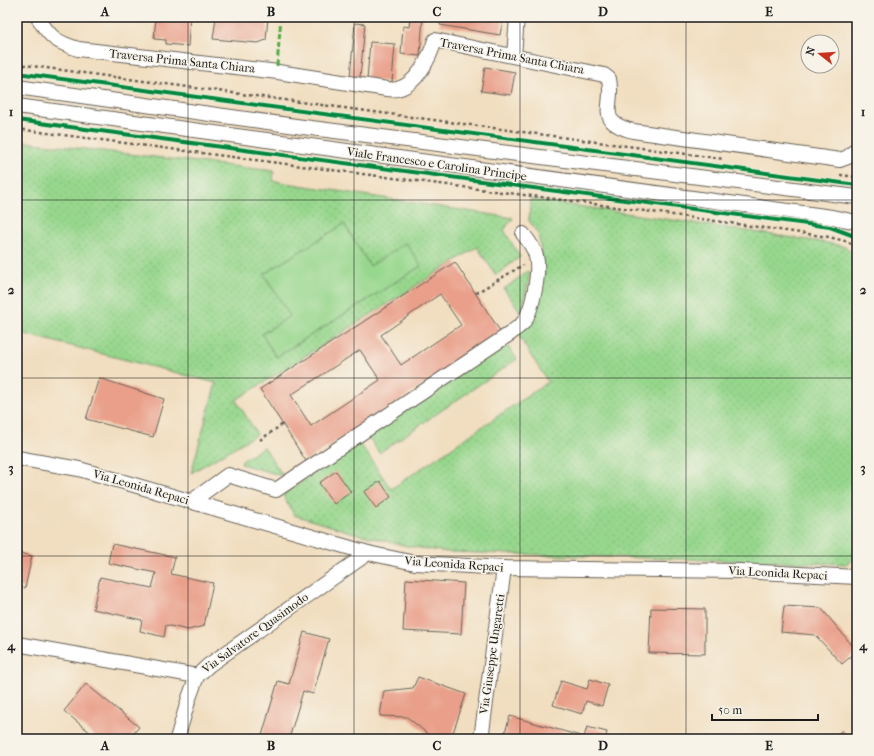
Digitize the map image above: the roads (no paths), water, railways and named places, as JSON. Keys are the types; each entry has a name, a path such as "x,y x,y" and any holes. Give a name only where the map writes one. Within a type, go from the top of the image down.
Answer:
{"street":[{"name":"Traversa Prima Santa Chiara","path":"39,17 47,33 60,43 78,49 278,72 387,89 397,89 407,84 418,74 426,62 435,40 604,75 609,79 611,86 608,110 609,118 614,125 621,128 640,132 840,160 848,157 857,150"},
{"path":"514,56 517,17"},
{"name":"Viale Francesco e Carolina Principe","path":"17,87 303,127 857,197"},
{"name":"Viale Francesco e Carolina Principe","path":"17,106 824,216 857,222"},
{"path":"192,502 228,475 276,490 523,323 528,313 537,275 536,253 524,234"},
{"name":"Via Leonida Repaci","path":"17,458 79,469 368,553 415,563 504,568 740,570 857,577"},
{"name":"Via Salvatore Quasimodo","path":"177,739 197,676 209,665 368,553"},
{"name":"Via Giuseppe Ungaretti","path":"481,739 504,568"},
{"path":"17,644 197,676"}]}
